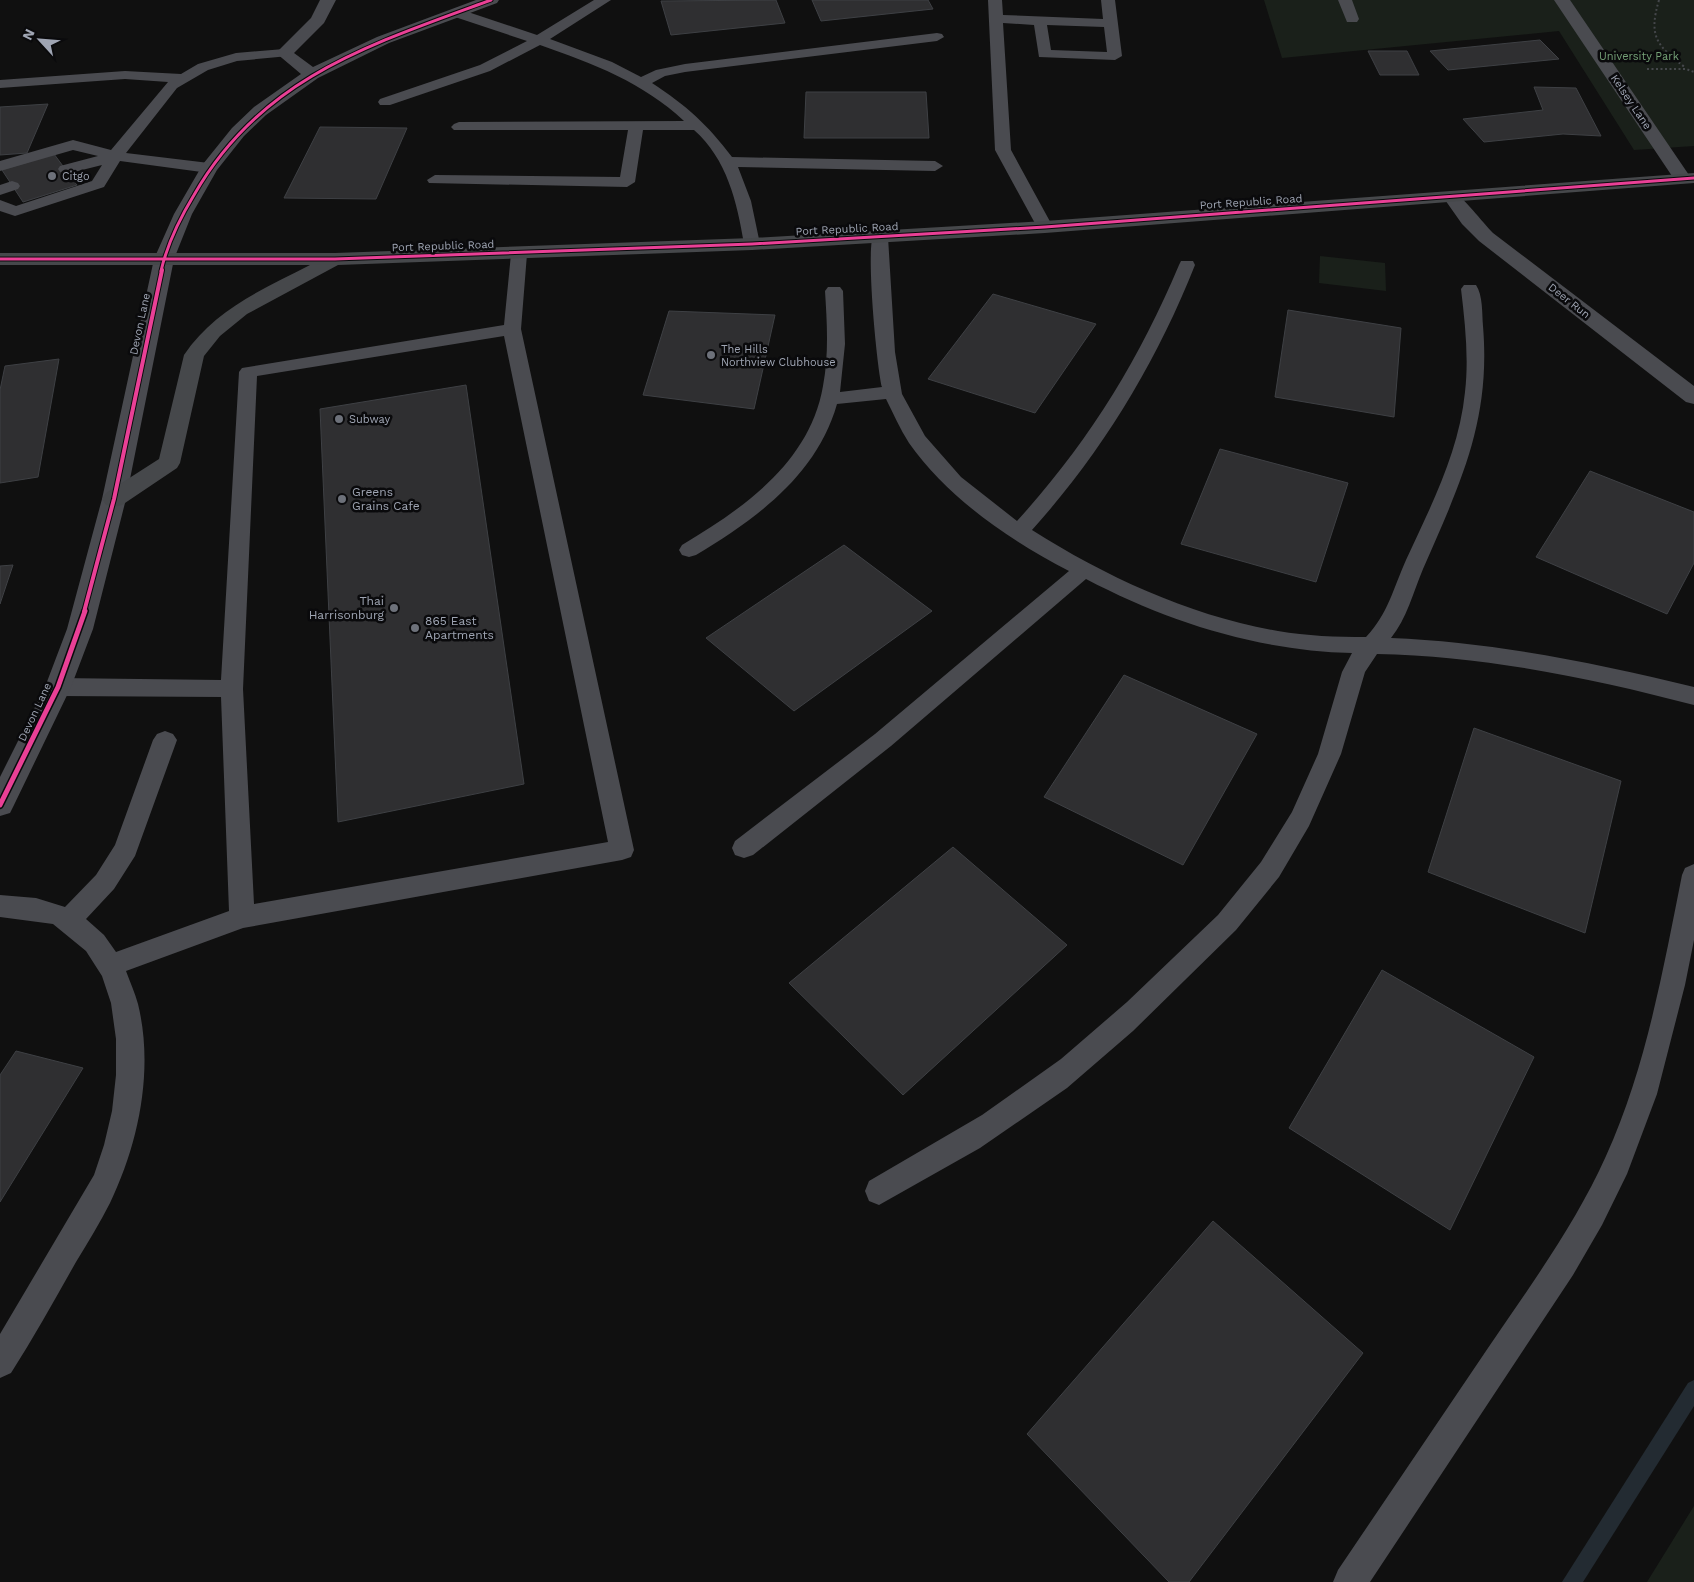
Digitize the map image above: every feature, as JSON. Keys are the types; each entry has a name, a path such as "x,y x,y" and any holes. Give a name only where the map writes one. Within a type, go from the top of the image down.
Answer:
{"main road":[{"name":"Port Republic Road","path":"0,259 335,259 518,254 752,244 1045,227 1688,178"},
{"path":"114,499 169,463 194,355 213,332 240,310 335,259"}],"street":[{"path":"312,74 284,52 318,20 328,0"},
{"name":"Devon Lane","path":"0,805 58,686 80,629 114,499 164,260 183,214 209,168 238,132 260,111 312,74 383,40 491,0"},
{"name":"Kelsey Lane","path":"1562,0 1609,69 1688,178"},
{"name":"Deer Run","path":"1452,197 1469,220 1486,237 1694,397"}],"lane":[{"path":"385,102 485,68 538,41 604,0"},
{"path":"995,0 1003,150 1045,227"},
{"path":"1040,21 1044,54 1115,56 1108,0"},
{"path":"1345,0 1352,19"},
{"path":"457,13 590,59 641,82 674,104 715,142 728,162 743,199 752,244"},
{"path":"996,19 1111,23"},
{"path":"641,82 685,68 937,38"},
{"path":"0,205 15,211 98,184 115,156 172,85 203,67 236,57 284,52"},
{"path":"0,84 125,75 184,78"},
{"path":"459,127 698,125"},
{"path":"435,180 627,182 636,126"},
{"path":"0,166 72,145 115,156 209,168"},
{"path":"66,170 115,156"},
{"path":"728,162 934,166"},
{"path":"880,237 879,263 886,367 892,392 915,437 948,478 1019,531 1083,570 1142,598 1197,618 1257,635 1307,644 1371,645 1470,653 1599,674 1694,696"},
{"path":"110,966 242,917 622,850 512,329 518,254"},
{"path":"1019,531 1056,493 1105,426 1135,375 1170,308 1187,265"},
{"path":"879,1191 950,1152 1057,1079 1130,1018 1206,947 1254,893 1283,851 1307,809 1326,766 1349,695 1355,669 1364,652 1393,619 1460,457 1467,433 1476,372 1475,332 1470,289"},
{"path":"689,550 748,512 791,473 817,434 829,399 836,353 834,291"},
{"path":"242,917 232,689 248,372 512,329"},
{"path":"829,399 892,392"},
{"path":"744,848 883,740 1083,570"},
{"path":"58,686 232,689"},
{"path":"69,920 104,882 126,849 165,740"},
{"path":"1350,1582 1553,1281 1588,1223 1608,1182 1624,1146 1650,1070 1671,990 1694,875"},
{"path":"0,906 34,909 69,920 81,929 110,966 126,1006 130,1036 125,1116 120,1139 108,1175 96,1200 0,1362"}],"path":[{"path":"1659,0 1653,16 1653,35 1666,53 1686,69 1694,72"},
{"path":"1609,69 1686,69"}],"green space":[{"name":"University Park","path":"1264,0 1694,0 1694,146 1634,150 1559,31 1282,58"},
{"path":"1320,256 1385,263 1386,291 1319,283"},
{"path":"1694,1506 1694,1582 1647,1582"}],"building":[{"path":"776,0 785,23 671,35 661,1"},
{"path":"812,0 928,0 933,9 821,21"},
{"path":"1540,40 1559,59 1448,70 1430,51"},
{"path":"1368,51 1407,51 1419,75 1380,75"},
{"path":"1534,87 1576,88 1601,136 1563,134 1484,142 1463,119 1543,110"},
{"path":"806,92 926,92 929,138 804,138"},
{"path":"48,104 27,153 0,155 0,107"},
{"path":"320,127 407,128 376,199 284,198"},
{"path":"54,154 77,185 23,202 2,170"},
{"path":"993,294 1096,324 1035,413 928,379"},
{"path":"1288,310 1401,328 1394,417 1275,397"},
{"name":"The Hills Northview Clubhouse","path":"669,311 775,315 754,409 643,395"},
{"path":"59,359 38,477 0,483 0,390 5,366"},
{"name":"865 East Apartments","path":"466,385 524,784 338,822 320,409"},
{"path":"1220,449 1348,483 1316,582 1181,544"},
{"path":"1590,471 1694,512 1694,563 1667,614 1536,557"},
{"path":"844,545 932,611 794,711 706,638"},
{"path":"13,565 0,604 0,566"},
{"path":"1124,675 1257,734 1183,865 1044,797"},
{"path":"1474,728 1621,781 1585,933 1428,872"},
{"path":"953,847 1067,945 903,1095 789,983"},
{"path":"1382,970 1534,1057 1450,1230 1289,1128"},
{"path":"16,1051 83,1068 0,1202 0,1075"},
{"path":"1213,1221 1363,1353 1189,1582 1169,1582 1027,1434"}],"waterway":[{"path":"1572,1582 1694,1389"}],"cycle path":[{"path":"0,805 58,687 80,629 114,499 164,259 183,214 209,168 238,132 260,111 312,74 383,40 491,0"},
{"path":"0,259 335,259 752,244 1045,227 1694,178"}],"place":[{"name":"Citgo","path":"52,176"},
{"name":"The Hills Northview Clubhouse","path":"711,355"},
{"name":"Subway","path":"339,419"},
{"name":"Greens Grains Cafe","path":"342,499"},
{"name":"Thai Harrisonburg","path":"394,608"},
{"name":"865 East Apartments","path":"415,628"}]}
